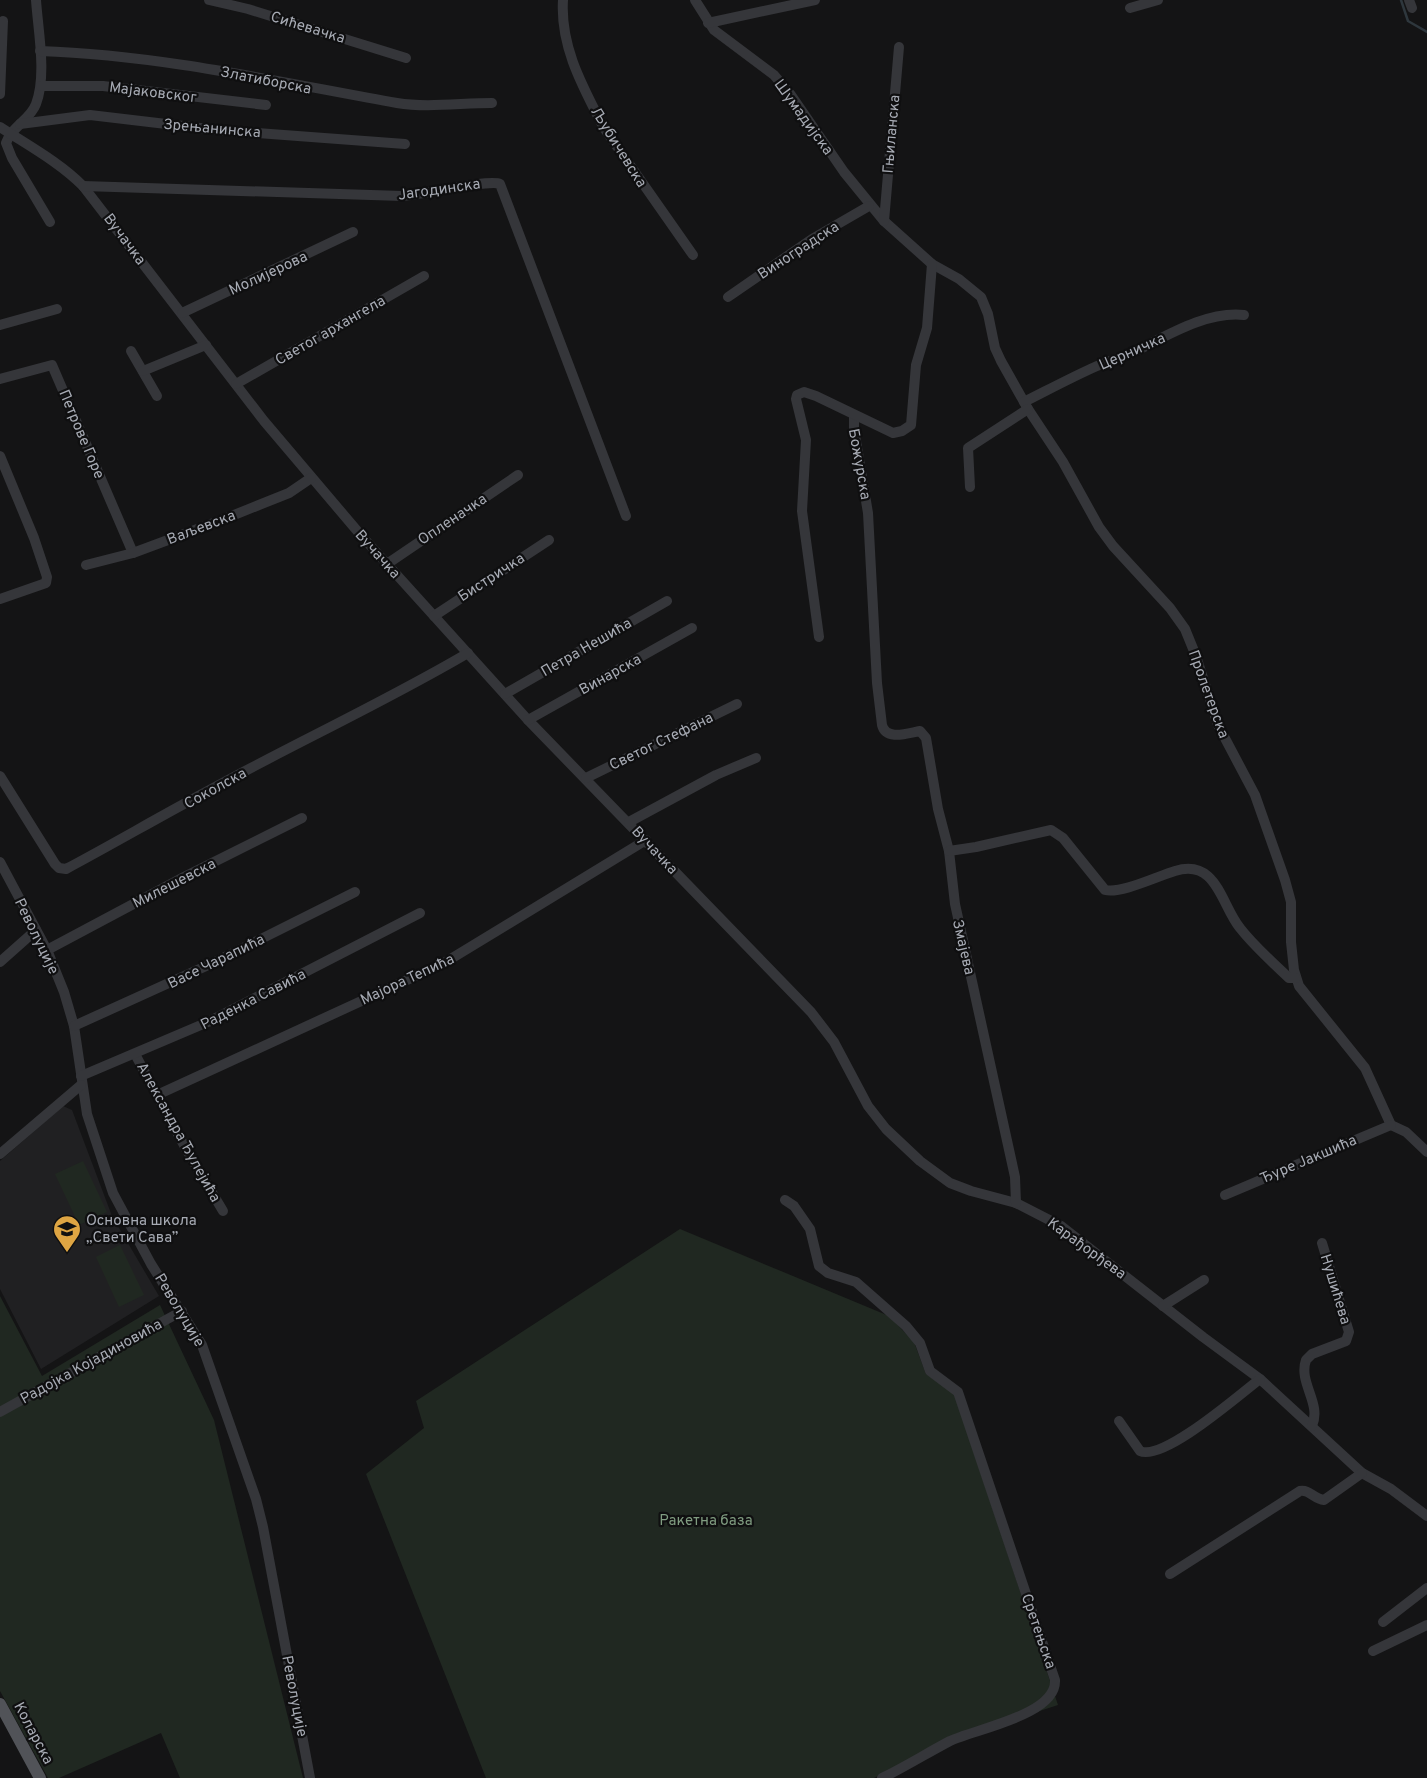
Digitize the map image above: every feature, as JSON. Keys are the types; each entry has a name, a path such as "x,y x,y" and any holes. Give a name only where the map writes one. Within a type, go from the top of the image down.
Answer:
{"main road":[{"name":"Коларска","path":"0,1704 40,1778"}],"street":[{"path":"36,0 41,86 36,104 27,118 10,134 6,143 12,158 50,222"},
{"name":"Сићевачка","path":"209,0 248,9 406,58"},
{"name":"Љубичевска","path":"563,0 562,25 566,46 595,111 614,143 693,255"},
{"name":"Шумадијска","path":"696,0 708,23 722,37 774,75 791,95 869,206 884,221"},
{"path":"708,23 815,0"},
{"path":"1130,8 1158,0"},
{"path":"0,94 3,21"},
{"name":"Гњиланска","path":"884,221 899,47"},
{"name":"Златиборска","path":"40,51 120,56 396,103 492,103"},
{"name":"Мајаковског","path":"41,86 103,86 266,105"},
{"name":"Зрењанинска","path":"20,124 90,115 217,130 405,144"},
{"name":"Вучачка","path":"0,127 57,163 83,186 311,478 528,720 773,971"},
{"name":"Јагодинска","path":"83,186 402,196 445,191 486,182 500,184 626,516"},
{"name":"Виноградска","path":"728,297 812,239 869,206"},
{"name":"Пролетерска","path":"884,221 932,264 964,283 980,297 988,314 995,348 1026,406 1063,462 1099,527 1113,546 1170,608 1185,629 1196,656 1218,725 1254,795 1285,880 1291,902 1291,942 1296,978 1303,993 1365,1068 1391,1124"},
{"name":"Молијерова","path":"182,313 353,232"},
{"path":"854,416 893,433 902,431 911,425 916,365 923,347 927,328 932,264"},
{"name":"Светог архангела","path":"236,384 424,276"},
{"path":"0,325 57,309"},
{"name":"Церничка","path":"970,487 968,448 1026,406 1094,367 1135,351 1156,339 1213,318 1234,314 1244,315"},
{"path":"142,371 206,345"},
{"path":"131,351 157,396"},
{"name":"Петрове Горе","path":"0,379 52,365 133,553"},
{"name":"Божурска","path":"819,637 802,511 806,440 797,394 804,392 816,396 854,416 854,429 868,513 877,684 883,730"},
{"path":"0,456 34,538 47,581 30,590 0,599"},
{"name":"Опленачка","path":"387,564 518,475"},
{"name":"Ваљевска","path":"86,565 133,553 289,493 311,478"},
{"name":"Бистричка","path":"434,616 549,540"},
{"name":"Петра Нешића","path":"505,694 667,601"},
{"name":"Винарска","path":"528,720 692,628"},
{"name":"Соколска","path":"0,776 55,864 58,868 66,869 168,815 205,792 403,691 468,653"},
{"name":"Светог Стефана","path":"586,778 737,704"},
{"name":"Змајева","path":"883,730 892,734 920,731 924,733 941,823 949,851 954,904 1013,1164 1016,1203"},
{"path":"628,822 716,775 756,758"},
{"name":"Милешевска","path":"47,950 184,877 302,818"},
{"path":"949,851 976,847 1051,830 1063,838 1105,890 1108,891 1120,889 1180,869 1199,869 1208,876 1217,888 1238,927 1289,978 1296,978"},
{"name":"Мајора Тепића","path":"157,1095 444,963 646,840"},
{"name":"Револуције","path":"0,862 47,950 74,1026 81,1063 81,1081 98,1152 121,1211 151,1264 202,1345 217,1384 256,1500 293,1676 310,1778"},
{"path":"0,889 9,882"},
{"name":"Васе Чарапића","path":"74,1026 207,966 356,892"},
{"name":"Раденка Савића","path":"0,1154 81,1081 135,1054 208,1022 420,913"},
{"path":"0,962 36,930"},
{"name":"Карађорђева","path":"773,971 823,1026 868,1106 903,1146 950,1183 971,1191 1016,1203 1061,1226 1260,1378 1362,1473 1391,1489 1427,1516"},
{"name":"Александра Ђулејића","path":"135,1054 186,1149 223,1211"},
{"path":"1391,1124 1406,1132 1427,1152"},
{"name":"Ђуре Јакшића","path":"1225,1195 1391,1124"},
{"name":"Сретењска","path":"784,1200 794,1206 810,1229 819,1266 828,1273 856,1282 906,1326 920,1343 927,1367 933,1374 958,1392 1054,1674 1055,1687 1046,1700 1011,1720 952,1740 882,1778"},
{"name":"Нушићева","path":"1312,1426 1316,1410 1305,1374 1306,1360 1312,1354 1346,1341 1349,1332 1322,1243"},
{"path":"1164,1306 1204,1280"},
{"name":"Радојка Којадиновића","path":"0,1412 182,1311"},
{"path":"1119,1421 1140,1451 1151,1453 1188,1435 1260,1378"},
{"path":"1170,1574 1300,1491 1306,1491 1317,1499 1324,1500 1362,1473"},
{"path":"1383,1622 1427,1588"},
{"path":"1373,1651 1427,1625"}],"shaded area":[{"name":"Основна школа „Свети Сава”","path":"63,1106 72,1110 112,1216 159,1296 41,1369 0,1289 0,1161"}],"green space":[{"path":"83,1161 107,1212 79,1225 55,1174"},
{"name":"Ракетна база","path":"680,1229 889,1316 914,1342 926,1374 954,1393 1058,1705 952,1740 874,1778 486,1778 366,1474 424,1428 416,1401"},
{"path":"120,1245 144,1295 119,1307 96,1257"},
{"path":"0,1296 42,1376 160,1305 214,1420 303,1778 180,1778 161,1733 59,1778 48,1778 0,1691"}],"waterway":[{"path":"1401,0 1408,21 1427,32"}],"place":[{"name":"Основна школа „Свети Сава”","path":"67,1253"}]}
